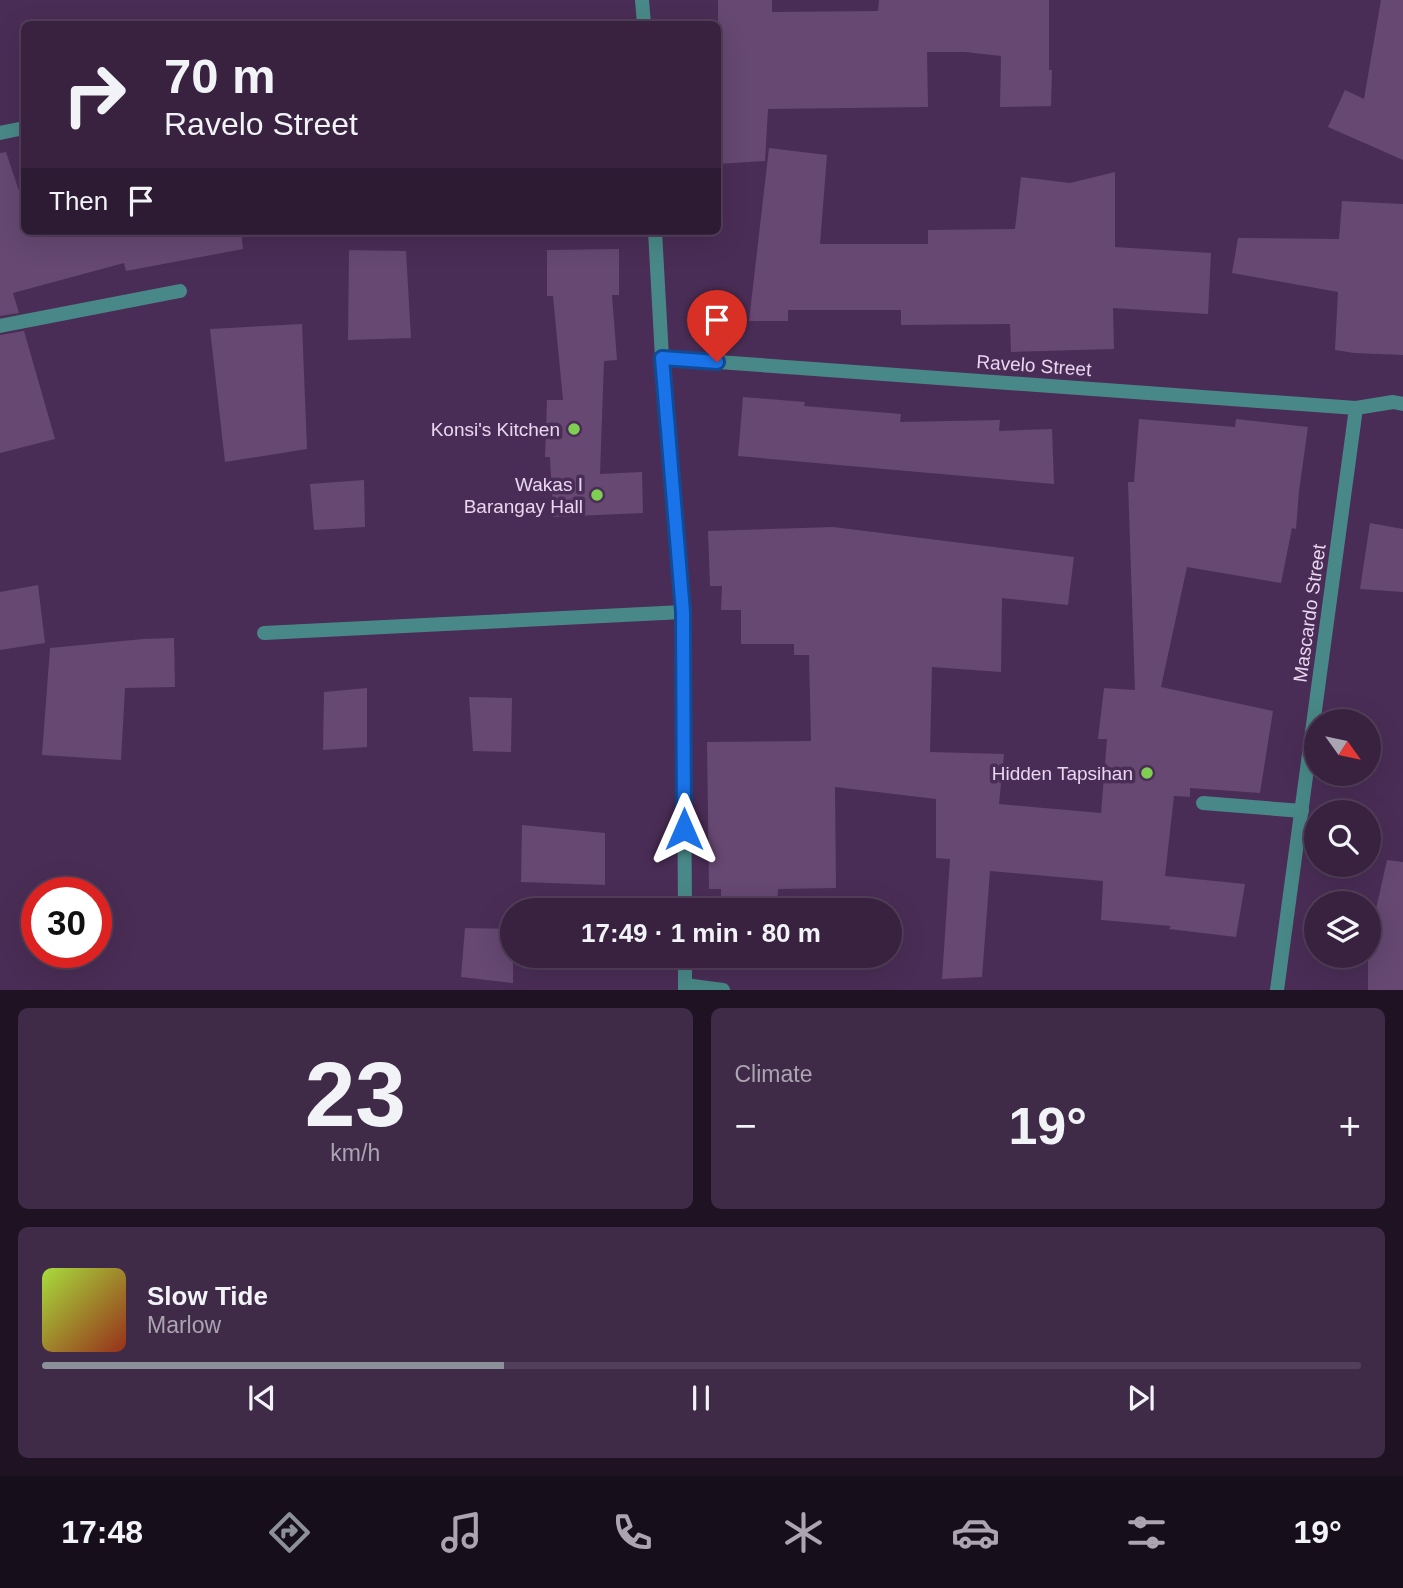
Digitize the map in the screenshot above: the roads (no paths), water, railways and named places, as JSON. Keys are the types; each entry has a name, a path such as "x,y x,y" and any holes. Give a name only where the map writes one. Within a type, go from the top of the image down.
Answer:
{"street":[{"path":"642,0 644,21"},
{"path":"0,133 21,129"},
{"path":"655,235 662,358 683,612 685,898"},
{"path":"0,326 180,290"},
{"name":"Ravelo Street","path":"662,358 1356,408 1393,402 1403,404"},
{"name":"Mascardo Street","path":"1276,989 1356,408"},
{"path":"264,633 683,612"},
{"path":"1203,803 1302,811"},
{"path":"685,968 685,987 723,989"}],"place":[{"name":"Konsi's Kitchen","path":"574,429"},
{"name":"Wakas I Barangay Hall","path":"597,495"},
{"name":"Hidden Tapsihan","path":"1147,773"}]}
